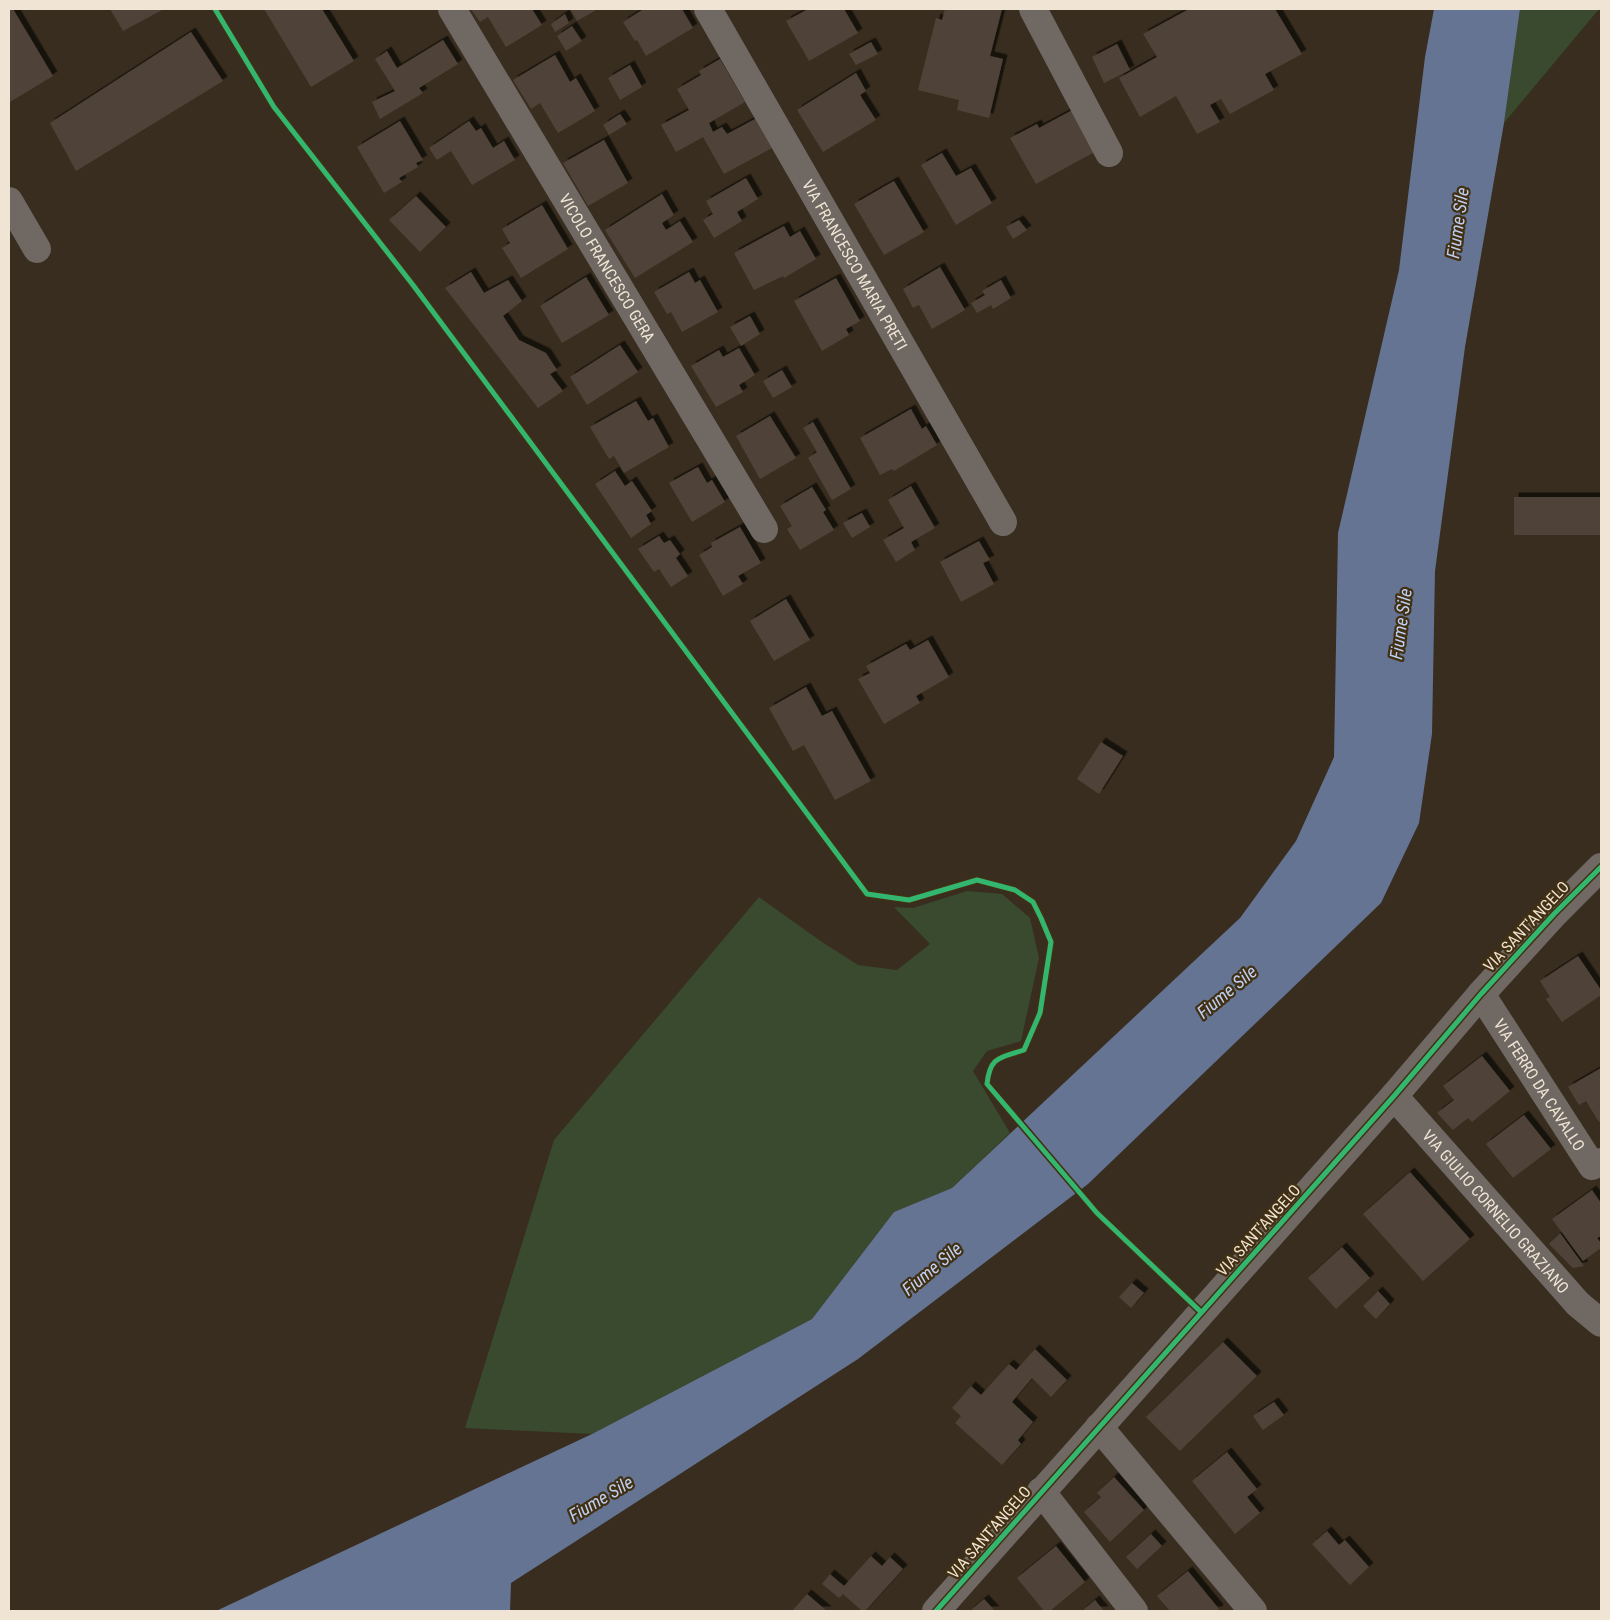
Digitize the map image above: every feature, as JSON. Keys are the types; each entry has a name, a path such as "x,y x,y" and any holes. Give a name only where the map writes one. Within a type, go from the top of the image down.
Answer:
{"street":[{"name":"VICOLO FRANCESCO GERA","path":"452,9 764,529"},
{"name":"VIA FRANCESCO MARIA PRETI","path":"708,9 1002,522"},
{"path":"1033,9 1109,153"},
{"path":"9,201 37,249"},
{"name":"VIA SANT'ANGELO","path":"936,1611 1394,1096 1481,994 1554,914 1601,868"},
{"name":"VIA FERRO DA CAVALLO","path":"1481,994 1592,1166 1601,1162"},
{"name":"VIA GIULIO CORNELIO GRAZIANO","path":"1394,1096 1578,1304 1601,1323"},
{"path":"1098,1427 1253,1611"},
{"path":"1041,1491 1134,1611"}],"green space":[{"path":"1520,9 1599,9 1504,123"},
{"path":"967,891 1002,894 1030,918 1039,958 1021,1041 987,1051 973,1071 1010,1133 952,1188 894,1212 812,1319 592,1434 465,1428 554,1140 759,897 858,965 897,970 930,944 894,907 913,908"}],"water":[{"name":"Fiume Sile","path":"1434,9 1520,9 1504,123 1465,347 1435,571 1432,734 1419,823 1381,903 1088,1184 858,1359 511,1583 510,1611 216,1611 592,1434 812,1319 894,1212 952,1188 1240,918 1296,841 1334,757 1338,533 1399,270 1425,57"}],"building":[{"path":"9,9 13,9 53,76 10,102 9,99"},
{"path":"110,9 164,9 123,31"},
{"path":"264,9 322,9 354,61 311,87"},
{"path":"471,9 532,9 542,25 506,47 488,17 480,22"},
{"path":"570,9 598,9 577,21"},
{"path":"641,9 682,9 693,28 646,56 637,40 635,41 623,22"},
{"path":"808,9 844,9 858,33 809,61 786,21"},
{"path":"945,9 1002,9 990,56 1003,59 989,118 957,110 959,100 918,90 936,18 942,20"},
{"path":"1189,9 1275,9 1302,54 1265,74 1274,90 1230,114 1221,99 1210,105 1220,122 1197,134 1176,96 1140,117 1119,78 1157,57 1143,34"},
{"path":"565,14 569,23 555,32 551,24"},
{"path":"572,26 582,41 566,51 557,36"},
{"path":"191,32 223,81 76,171 50,123"},
{"path":"443,40 458,64 419,88 423,93 380,119 372,102 395,91 375,59 387,51 397,68"},
{"path":"871,42 878,54 856,65 849,54"},
{"path":"1117,44 1130,70 1104,83 1092,57"},
{"path":"555,55 570,82 576,78 595,111 558,133 540,103 531,109 513,80"},
{"path":"720,59 745,102 709,123 713,132 722,127 727,134 755,119 772,148 724,174 703,137 676,152 661,125 689,110 677,89 701,75 699,71"},
{"path":"630,65 642,87 620,100 608,78"},
{"path":"856,73 866,91 860,95 876,120 823,152 797,110"},
{"path":"1076,108 1100,149 1036,184 1010,138 1037,124 1039,128"},
{"path":"620,114 627,124 609,135 603,125"},
{"path":"400,121 423,160 416,163 418,167 399,178 402,182 384,193 357,147"},
{"path":"469,121 476,131 481,128 493,148 504,141 515,160 472,185 451,151 437,160 429,148"},
{"path":"604,140 628,183 588,206 563,163"},
{"path":"942,153 956,176 971,168 992,203 956,225 921,165"},
{"path":"746,178 758,199 737,212 742,221 714,238 703,220 713,214 706,201"},
{"path":"894,181 924,232 884,255 854,204"},
{"path":"662,194 674,215 662,223 666,230 680,221 693,242 635,278 605,230"},
{"path":"416,196 446,227 420,252 389,220"},
{"path":"542,205 568,249 521,278 502,248 510,243 502,229"},
{"path":"1019,220 1027,230 1013,239 1006,227"},
{"path":"784,226 790,237 800,231 816,259 784,278 783,276 754,290 734,253"},
{"path":"940,267 965,310 932,329 919,305 913,308 903,289"},
{"path":"471,272 484,293 508,280 522,301 503,316 519,340 546,353 557,370 550,374 563,391 538,408 445,288"},
{"path":"689,272 695,283 700,280 718,312 682,332 671,312 667,314 654,292"},
{"path":"586,277 609,315 562,343 540,306"},
{"path":"836,278 860,321 846,329 849,335 822,351 794,301"},
{"path":"1001,280 1011,298 993,309 991,305 977,313 971,303 985,295 982,291"},
{"path":"750,316 760,334 741,346 730,327"},
{"path":"620,345 638,372 587,405 570,377"},
{"path":"739,348 755,375 739,385 743,392 716,407 691,366 719,350 723,357"},
{"path":"782,370 792,387 773,398 763,381"},
{"path":"636,401 648,421 653,418 669,447 624,473 614,456 609,459 590,427"},
{"path":"911,409 922,429 926,426 937,445 894,471 892,469 880,475 860,438"},
{"path":"770,416 796,458 760,479 736,436"},
{"path":"813,422 851,489 832,500 808,458 817,452 803,428"},
{"path":"698,467 707,483 712,480 725,502 692,522 669,483"},
{"path":"615,471 625,486 632,481 652,511 646,515 651,524 631,538 595,484"},
{"path":"911,486 935,528 911,542 915,550 896,562 883,540 904,528 888,500"},
{"path":"812,487 826,510 823,512 834,530 800,550 787,529 792,526 780,506"},
{"path":"1514,497 1601,497 1601,535 1514,535"},
{"path":"862,513 870,527 852,538 843,523"},
{"path":"740,527 761,563 738,576 743,584 723,596 699,555 712,547 711,543"},
{"path":"659,536 664,543 670,540 680,554 676,558 688,576 671,587 659,569 654,572 638,549"},
{"path":"979,541 990,560 983,563 994,584 961,602 940,562"},
{"path":"786,599 810,640 774,661 750,621"},
{"path":"928,640 949,677 916,696 920,703 884,724 858,679 870,673 866,666 906,644 910,650"},
{"path":"806,687 822,716 832,711 871,781 835,800 804,745 793,751 769,708"},
{"path":"1101,742 1123,756 1099,794 1077,779"},
{"path":"1578,956 1601,990 1601,995 1562,1022 1546,999 1550,997 1540,981"},
{"path":"1482,1056 1510,1091 1472,1122 1468,1118 1453,1130 1437,1113 1454,1100 1443,1086"},
{"path":"1601,1068 1601,1120 1599,1122 1586,1101 1579,1105 1568,1087"},
{"path":"1524,1115 1551,1149 1513,1178 1486,1144"},
{"path":"1410,1172 1470,1239 1423,1281 1363,1214"},
{"path":"1592,1190 1601,1203 1601,1236 1597,1238 1601,1243 1601,1248 1583,1261 1552,1219"},
{"path":"1560,1233 1584,1266 1573,1268 1549,1244"},
{"path":"1342,1247 1370,1278 1336,1309 1308,1278"},
{"path":"1132,1283 1144,1293 1131,1308 1119,1297"},
{"path":"1378,1291 1390,1304 1376,1319 1363,1306"},
{"path":"1223,1342 1257,1376 1180,1451 1146,1417"},
{"path":"1035,1349 1067,1380 1051,1397 1032,1378 1012,1402 1033,1422 1018,1440 1021,1444 1002,1465 955,1423 961,1416 952,1408 971,1386 981,1395 1009,1364 1016,1370"},
{"path":"1274,1402 1284,1415 1263,1430 1253,1416"},
{"path":"1227,1452 1257,1489 1247,1497 1260,1513 1235,1534 1192,1481"},
{"path":"1114,1477 1144,1510 1110,1542 1084,1512 1101,1497 1097,1493"},
{"path":"1327,1531 1339,1545 1345,1540 1369,1567 1350,1585 1312,1544"},
{"path":"1151,1534 1162,1546 1137,1569 1126,1557"},
{"path":"1056,1546 1085,1582 1050,1611 1044,1611 1017,1578"},
{"path":"871,1556 882,1566 890,1557 903,1569 865,1611 862,1611 843,1594 839,1598 822,1584 830,1574 844,1586"},
{"path":"1188,1571 1219,1609 1217,1611 1170,1611 1157,1596"},
{"path":"807,1594 827,1611 792,1611"},
{"path":"984,1599 995,1611 970,1611"},
{"path":"1095,1600 1104,1611 1082,1611"}],"cycle path":[{"path":"215,9 274,107 413,285 867,894 909,900 977,880 1015,890 1033,902 1051,942 1040,1013 1024,1050 1003,1057 994,1063 988,1075 987,1084 1097,1213 1201,1312"},
{"path":"936,1611 1394,1096 1481,994 1554,914 1601,867"}]}
